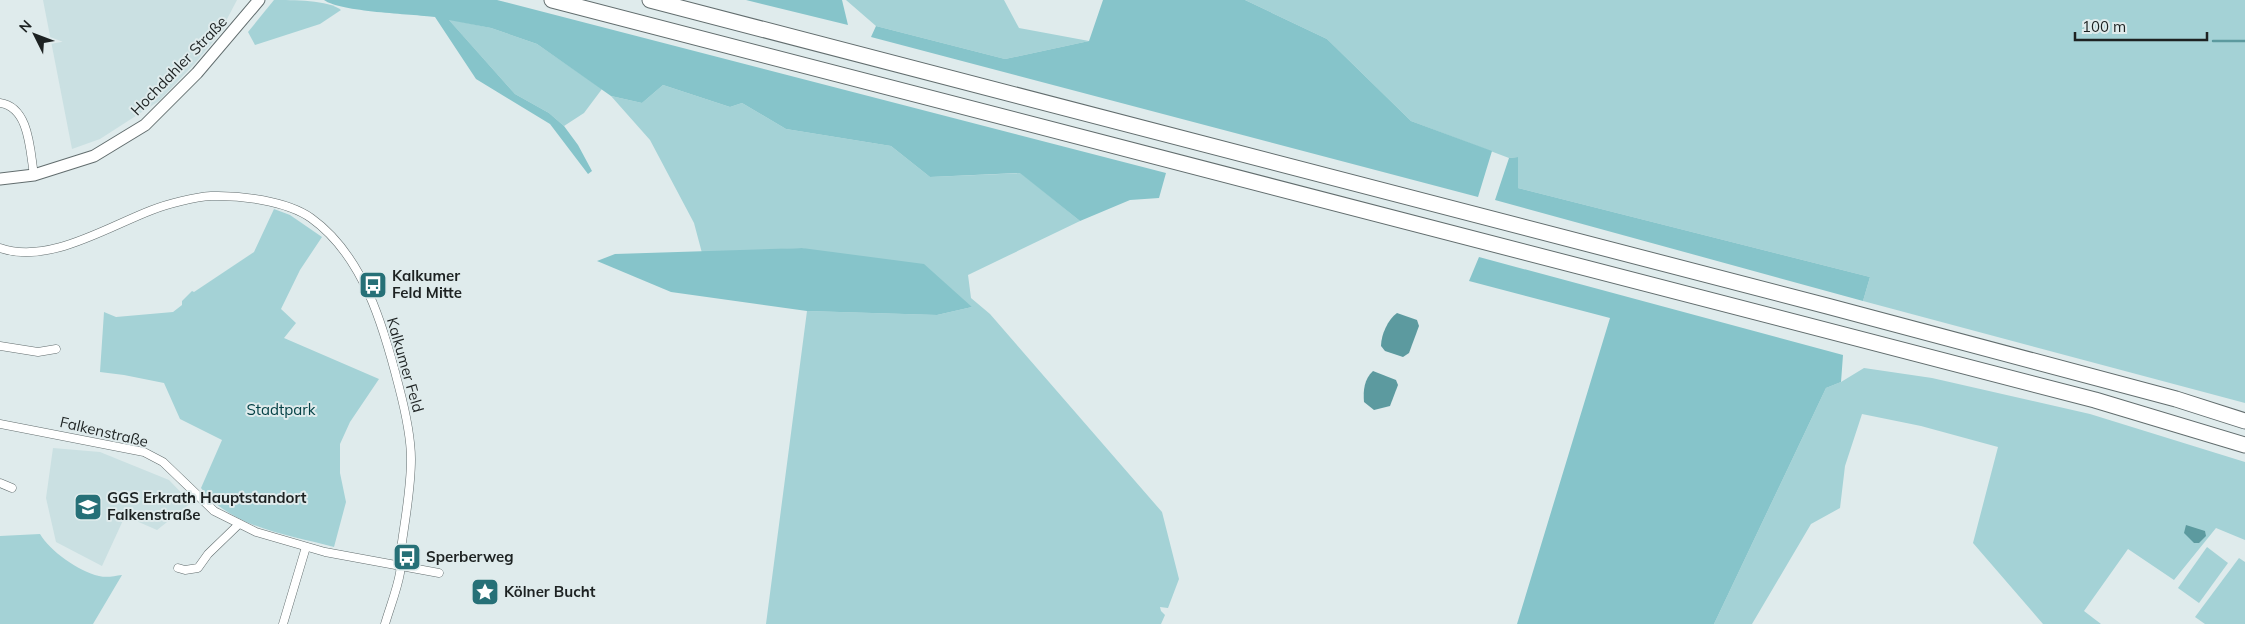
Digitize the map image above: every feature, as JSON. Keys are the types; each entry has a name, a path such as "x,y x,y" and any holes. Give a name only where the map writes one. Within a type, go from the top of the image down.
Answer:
{"highway":[{"path":"552,0 2095,400 2245,445"},
{"path":"650,0 1828,306 2167,397 2245,421"}],"main road":[{"name":"Hochdahler Straße","path":"0,179 34,175 94,156 145,125 197,73 259,0"}],"street":[{"path":"0,103 18,112 24,124 34,175"},
{"name":"Kalkumer Feld","path":"0,248 25,253 48,252 155,208 210,196 241,196 264,200 309,217 330,234 347,255 369,297 388,343 407,422 411,456 408,513 400,564"},
{"path":"0,346 38,352 56,349"},
{"name":"Falkenstraße","path":"0,424 144,452 163,462 214,511 256,532 306,547 439,573"},
{"path":"0,483 12,488"},
{"path":"178,568 185,570 198,568 208,554 239,524"},
{"path":"283,624 306,547"},
{"path":"385,624 400,572 400,564"}],"shaded area":[{"path":"43,0 237,0 227,19 227,25 196,62 159,101 100,139 72,149"},
{"path":"324,0 497,0 1166,173 1159,198 1130,200 1080,221 1020,173 930,177 891,146 786,129 742,103 730,107 663,85 642,103 611,96 537,44 491,28 449,20 515,94 549,113 564,126 578,145 592,171 588,174 550,124 476,79 435,17 360,10 332,4"},
{"path":"746,0 842,0 848,25"},
{"path":"1103,0 1245,0 1327,39 1411,121 1492,151 1478,197 871,37 876,26 1005,59 1089,41"},
{"path":"1518,157 1518,188 1870,277 1863,301 1495,200 1509,158"},
{"path":"802,248 924,264 972,307 937,315 807,311 671,292 597,261 615,254"},
{"path":"1479,257 1843,355 1841,382 1826,388 1714,624 1517,624 1610,318 1469,281"},
{"path":"1397,313 1417,320 1419,326 1409,353 1403,357 1385,351 1381,346 1386,328"},
{"path":"1373,371 1396,380 1398,385 1390,406 1374,410 1364,402 1366,381"},
{"name":"GGS Erkrath Hauptstandort Falkenstraße","path":"53,448 100,452 169,480 191,503 157,530 125,516 102,566 56,542 46,498"},
{"path":"2186,525 2205,531 2206,536 2199,543 2194,543 2184,533"}],"green space":[{"path":"274,0 319,2 341,10 320,24 255,45 248,32"},
{"path":"846,0 1004,0 1019,28 1089,41 1005,59 876,26"},
{"path":"1245,0 2245,0 2245,403 1863,301 1870,277 1518,188 1518,157 1509,158 1411,121 1327,39"},
{"path":"448,19 491,28 537,44 602,89 584,113 564,126 549,113 515,94"},
{"path":"663,85 730,107 742,103 786,129 891,146 930,177 1021,173 1080,221 968,275 971,298 990,314 1162,512 1179,579 1168,608 1160,607 1165,615 1161,624 766,624 807,311 937,315 972,307 802,248 702,253 694,223 650,140 611,96 642,103"},
{"name":"Stadtpark","path":"274,209 290,215 322,237 300,270 281,309 296,323 284,338 379,379 350,422 340,444 340,473 346,502 334,547 262,528 244,521 213,502 201,488 222,440 180,419 164,383 100,372 104,312 116,317 173,312 182,305 182,301 192,291 194,292 254,252"},
{"path":"1864,368 1932,378 2090,414 2245,462 2245,540 2216,528 2174,580 2128,549 2084,611 2101,624 2043,624 1973,543 1998,447 1921,426 1862,414 1845,466 1840,508 1811,524 1752,624 1714,624 1826,388 1841,382"},
{"path":"40,534 50,547 65,560 82,570 102,577 122,575 93,624 0,624 0,536"},
{"path":"2207,547 2228,563 2199,603 2178,588"},
{"path":"2239,558 2245,562 2245,624 2205,624 2195,617"}],"waterway":[{"path":"2213,41 2245,41"}],"place":[{"name":"Kalkumer Feld Mitte","path":"373,285"},
{"name":"GGS Erkrath Hauptstandort Falkenstraße","path":"88,507"},
{"name":"Sperberweg","path":"407,557"},
{"name":"Kölner Bucht","path":"485,592"}]}
